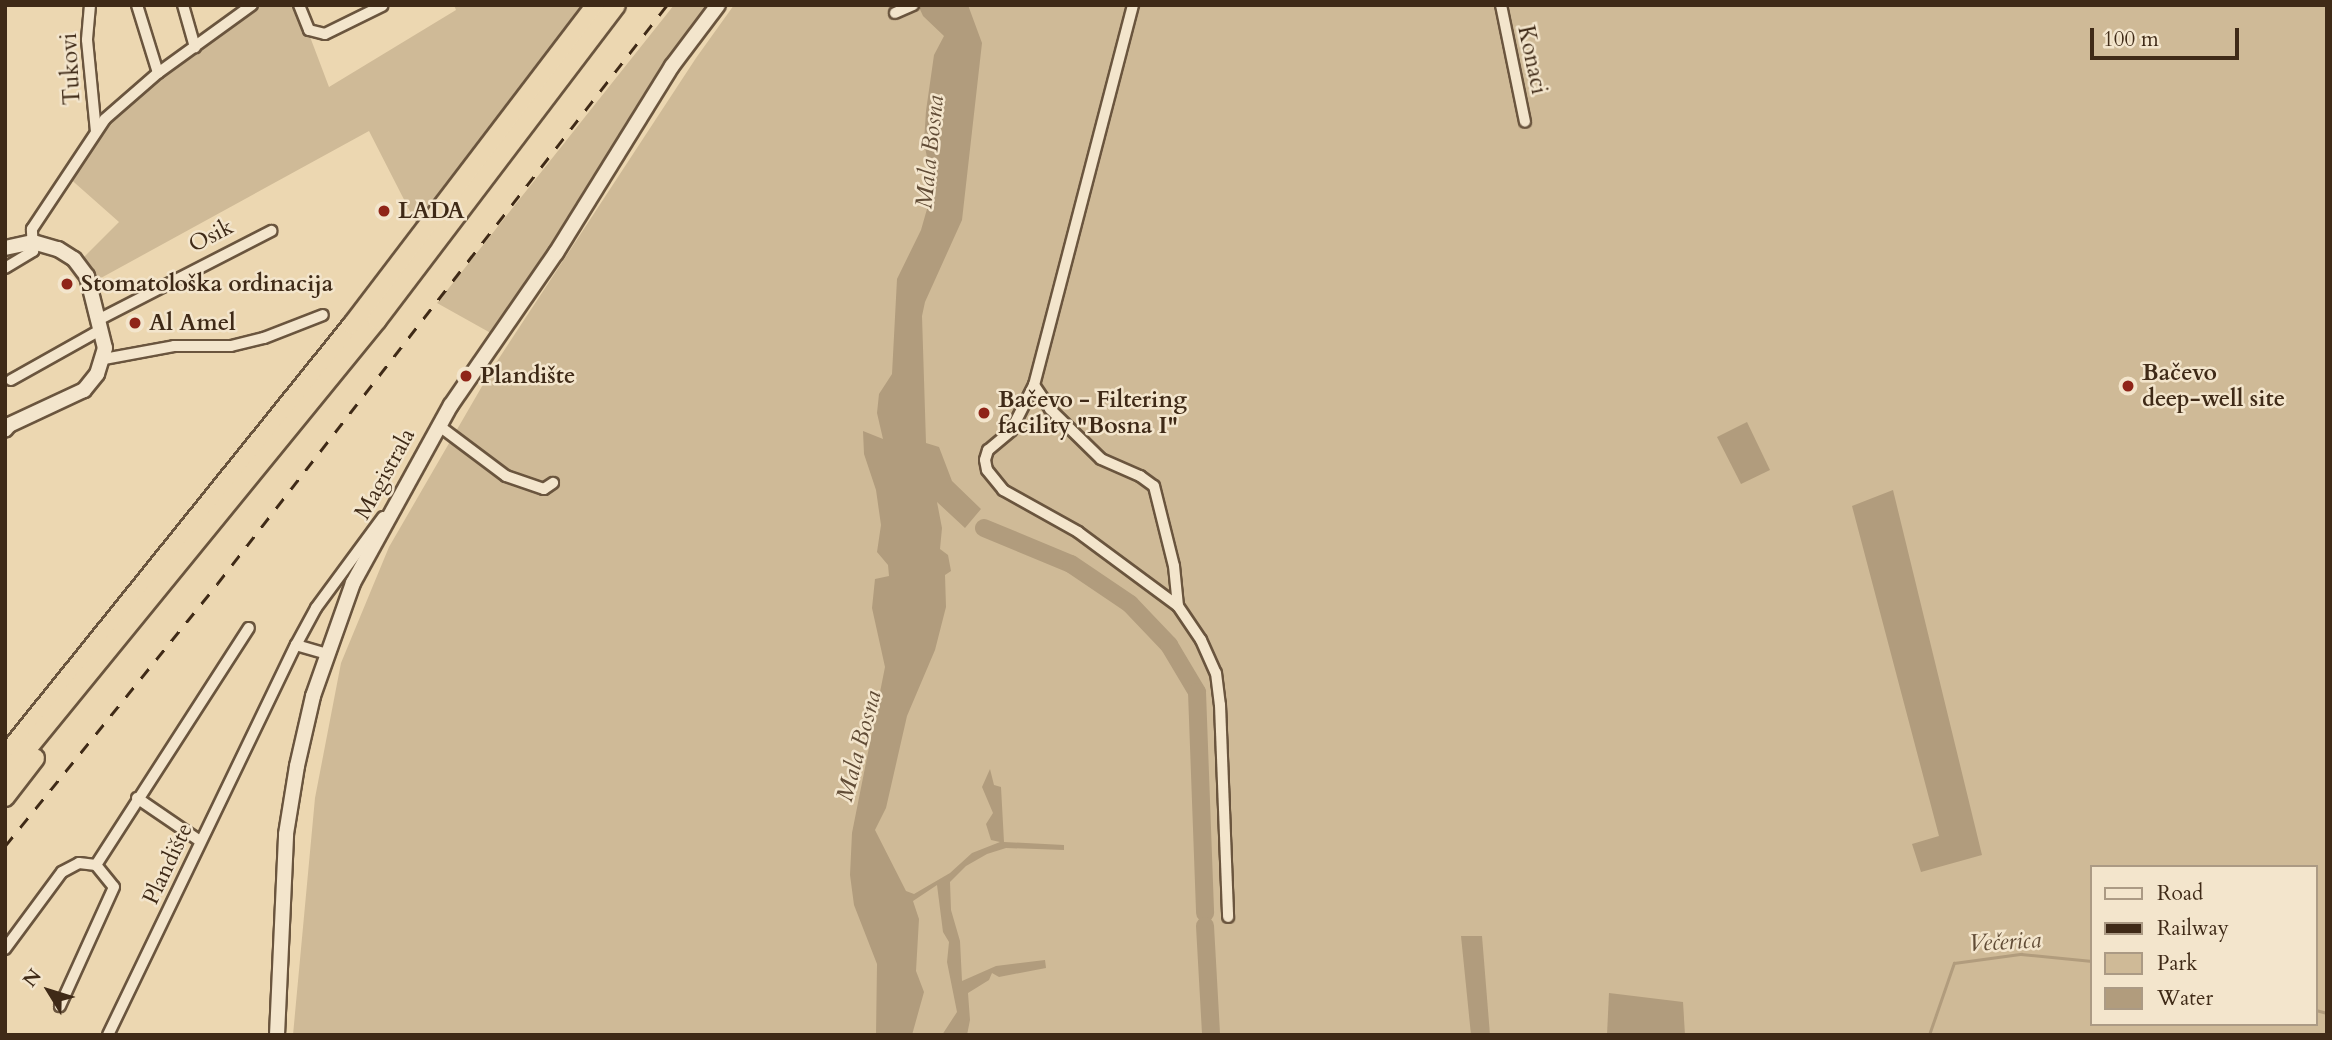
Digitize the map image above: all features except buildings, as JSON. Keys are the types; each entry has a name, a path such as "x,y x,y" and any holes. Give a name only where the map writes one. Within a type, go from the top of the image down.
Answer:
{"highway":[{"path":"364,323 596,5"},
{"path":"5,776 64,694 364,323 616,5"},
{"path":"5,742 64,694"},
{"path":"5,756 64,694"},
{"path":"5,797 41,748 64,694"}],"main road":[{"name":"Magistrala","path":"277,1035 286,834 297,766 327,654 353,583 438,425 556,253 672,66 718,5"},
{"path":"5,248 33,242 67,253 81,266 90,285 104,359 97,374 83,390 6,427"}],"street":[{"name":"Tukovi","path":"90,5 87,40 96,132"},
{"path":"137,5 158,73"},
{"path":"183,5 195,47"},
{"name":"Tukovi","path":"33,242 32,229 96,132 129,96 252,5"},
{"path":"299,5 309,30 325,34 382,6"},
{"path":"895,13 912,5"},
{"path":"1133,5 1034,385 1011,431 988,450 986,470 1003,490 1078,532 1178,606 1201,640 1216,673 1220,705 1228,917"},
{"name":"Konaci","path":"1500,5 1525,122"},
{"name":"Osik","path":"11,380 99,325 271,231"},
{"path":"5,268 33,251 33,242"},
{"path":"104,359 174,346 231,346 264,338 323,314"},
{"path":"1034,385 1050,409 1101,459 1140,476 1154,486 1174,566 1178,606"},
{"path":"438,425 506,476 544,489 553,483"},
{"name":"Plandište","path":"107,1035 296,645 316,608 397,498"},
{"path":"96,865 249,628"},
{"path":"296,645 327,654"},
{"path":"137,798 200,841"},
{"path":"5,948 62,872 79,863 96,865 114,887 61,1006"}],"green space":[{"path":"262,5 298,5 329,87 456,10 454,5 581,5 513,107 417,225 369,131 90,284 83,258 119,222 67,176 103,128 135,95"},
{"path":"674,5 707,5 659,75 496,336 437,303"},
{"path":"734,5 2327,5 2327,1035 293,1035 315,798 341,663 389,547 492,369 696,58"}],"water":[{"path":"918,5 968,5 982,43 962,220 925,302 922,316 926,443 939,447 952,481 981,509 965,528 937,502 942,528 940,549 948,555 951,571 945,575 946,607 935,650 907,716 886,808 875,830 906,891 914,894 950,873 972,853 1000,842 991,840 986,824 993,813 982,787 990,769 994,785 1001,787 1004,842 1064,845 1064,850 1006,848 987,854 966,866 950,882 951,910 960,941 962,981 996,966 1045,960 1046,968 999,977 992,973 989,980 968,993 970,1020 967,1035 942,1035 957,1012 947,962 949,942 943,932 937,885 913,901 919,919 916,971 924,992 912,1035 876,1035 877,964 854,905 850,875 852,833 885,667 872,608 875,579 889,576 888,565 877,552 881,525 876,490 864,454 863,431 883,439 877,413 879,394 892,374 897,279 921,230 933,188 924,142 926,111 934,55 944,36 923,16"},
{"path":"1747,422 1770,470 1741,484 1717,437"},
{"path":"1893,490 1982,855 1921,872 1912,844 1939,836 1852,506"},
{"path":"1461,936 1482,936 1490,1035 1471,1035"},
{"path":"1609,993 1683,1002 1685,1035 1607,1035"}],"waterway":[{"name":"Mala Bosna","path":"984,528 1071,564 1130,604 1169,645 1197,692 1205,913"},
{"name":"Mala Bosna","path":"1205,926 1211,1035"},
{"name":"Večerica","path":"1929,1035 1954,963 2021,954 2090,961"},
{"name":"Večerica","path":"2318,1011 2327,1013"}],"railway":[{"path":"5,846 217,584 667,5"}],"place":[{"name":"LADA","path":"384,211"},
{"name":"Stomatološka ordinacija","path":"67,284"},
{"name":"Al Amel","path":"135,323"},
{"name":"Plandište","path":"466,376"},
{"name":"Bačevo deep-well site","path":"2128,386"},
{"name":"Bačevo - Filtering facility \"Bosna I\"","path":"984,413"}]}
